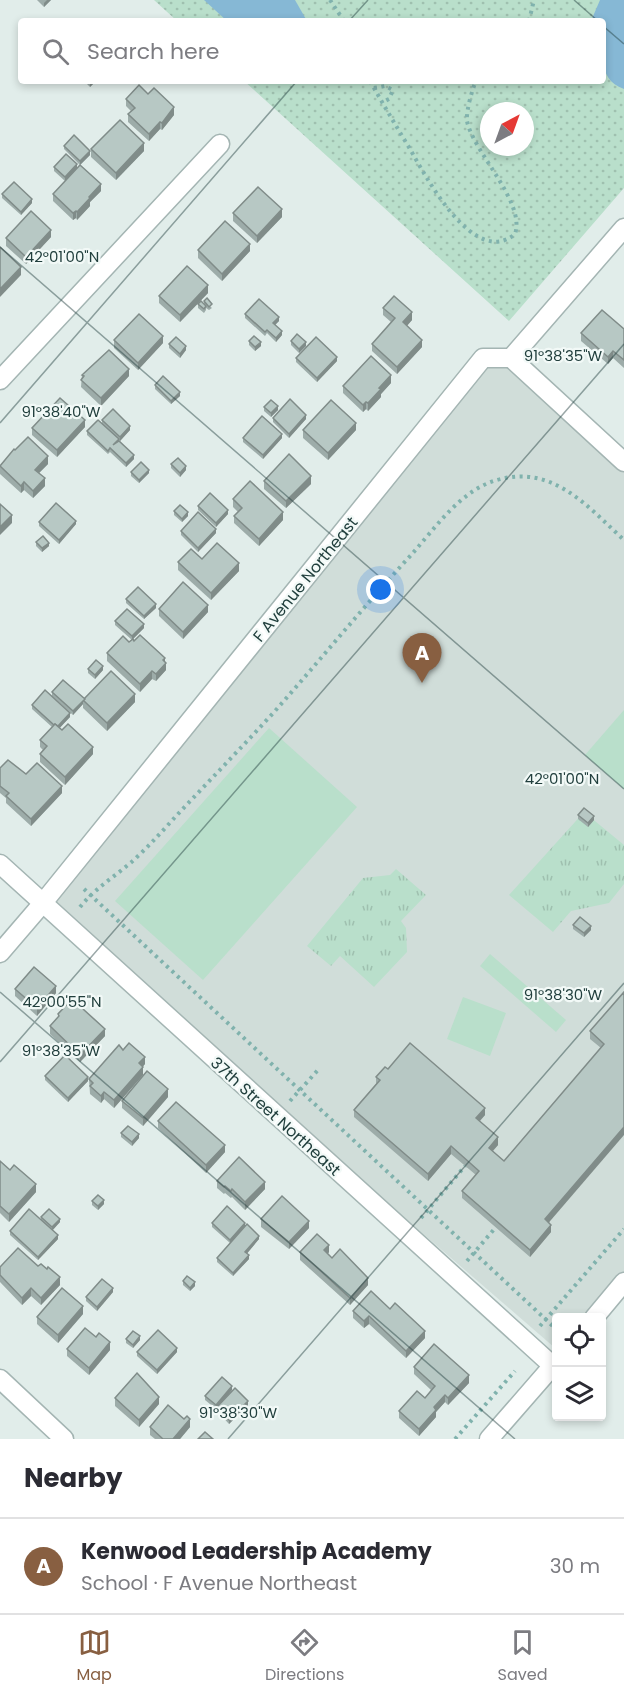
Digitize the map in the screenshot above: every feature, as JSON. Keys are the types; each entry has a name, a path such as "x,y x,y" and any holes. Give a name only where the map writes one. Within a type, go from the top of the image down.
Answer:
{"street":[{"path":"0,380 220,144"},
{"path":"624,228 511,358 624,462"},
{"name":"F Avenue Northeast","path":"0,953 483,358 511,358"},
{"name":"37th Street Northeast","path":"0,864 552,1361"},
{"path":"597,1313 624,1282"},
{"path":"489,1439 552,1367"},
{"path":"0,1379 64,1439"}],"path":[{"path":"330,0 342,18"},
{"path":"530,18 534,0"},
{"path":"372,84 429,182 453,215 477,236 504,240 515,234 517,223 499,177 479,149 467,121 475,84"},
{"path":"374,88 385,86 393,90 389,99 383,102"},
{"path":"80,907 90,894 130,863 154,839 274,712 405,561 466,496 495,480 519,476 539,477 558,484 584,503 624,540"},
{"path":"84,890 552,1325"},
{"path":"288,1103 318,1070"},
{"path":"416,1222 465,1166"},
{"path":"383,1179 388,1173"},
{"path":"462,1265 496,1227"},
{"path":"535,1333 624,1229"},
{"path":"455,1439 514,1371"}],"shaded area":[{"path":"483,358 511,358 624,462 624,1274 587,1313 552,1313 552,1345 42,904"}],"green space":[{"path":"154,0 624,0 624,188 509,321 247,84 606,84 606,18 174,18"},
{"path":"624,710 624,789 585,755"},
{"path":"269,728 357,807 203,980 115,901"},
{"path":"584,812 624,845 624,884 609,903 571,911 553,932 509,895"},
{"path":"396,869 426,895 401,921 406,928 407,952 374,987 340,956 331,966 307,946 363,878 390,875"},
{"path":"490,954 566,1020 556,1032 480,966"},
{"path":"463,997 506,1013 490,1056 447,1039"}],"water":[{"path":"204,0 295,0 305,18 224,18"},
{"path":"600,0 624,0 624,89 608,78 606,73 606,18 592,18"}],"building":[{"path":"139,85 148,94 154,88 174,107 162,123 160,122 149,134 128,114 135,108 126,99"},
{"path":"120,120 144,143 116,173 91,149"},
{"path":"74,135 90,151 80,161 64,146"},
{"path":"66,154 77,164 65,177 54,167"},
{"path":"80,165 101,184 77,212 73,213 53,194"},
{"path":"14,182 32,199 21,212 2,194"},
{"path":"258,187 282,209 257,236 233,213"},
{"path":"31,211 51,230 26,257 6,238"},
{"path":"225,221 250,244 222,274 198,250"},
{"path":"0,247 21,267 0,289"},
{"path":"187,266 208,285 180,315 159,296"},
{"path":"394,296 412,312 403,322 422,340 397,367 372,344 395,318 383,308"},
{"path":"207,298 212,304 209,307 204,301"},
{"path":"259,299 279,317 273,323 282,331 276,338 267,330 265,332 245,314"},
{"path":"201,301 206,306 204,309 198,304"},
{"path":"602,310 624,329 624,360 613,351 608,357 581,333"},
{"path":"139,314 163,336 138,363 114,340"},
{"path":"297,334 306,342 299,349 291,341"},
{"path":"254,336 261,342 255,347 249,341"},
{"path":"176,337 186,346 180,354 169,344"},
{"path":"316,337 337,357 317,378 296,358"},
{"path":"109,350 129,369 101,398 81,380 84,376 82,375"},
{"path":"371,356 391,375 368,403 363,405 343,386"},
{"path":"163,376 180,392 171,401 155,385"},
{"path":"60,398 85,420 57,450 32,428"},
{"path":"290,399 306,415 289,434 273,418"},
{"path":"271,400 278,406 271,413 264,407"},
{"path":"331,400 356,423 328,453 303,430"},
{"path":"113,409 130,426 120,437 102,420"},
{"path":"262,416 282,434 263,455 243,438"},
{"path":"98,420 119,439 113,445 119,441 134,455 126,463 110,448 108,451 87,431"},
{"path":"28,437 48,456 35,470 45,478 33,491 24,482 21,486 0,466"},
{"path":"289,454 311,476 286,501 264,481"},
{"path":"178,458 186,466 180,473 171,464"},
{"path":"141,462 149,470 139,480 131,472"},
{"path":"250,481 283,512 259,539 234,516 242,508 233,499"},
{"path":"210,493 228,510 216,523 198,506"},
{"path":"56,503 76,521 59,540 39,522"},
{"path":"0,504 12,515 0,527"},
{"path":"180,505 188,512 182,519 174,511"},
{"path":"198,512 216,529 198,548 181,531"},
{"path":"43,536 49,543 42,548 36,542"},
{"path":"217,543 239,563 211,593 178,562 191,549 202,559"},
{"path":"183,582 208,605 183,632 159,609"},
{"path":"138,587 156,604 144,616 126,599"},
{"path":"127,609 144,624 132,636 115,621"},
{"path":"140,635 165,658 163,660 166,663 156,674 152,671 140,684 107,653 123,636 129,642 133,639 134,641"},
{"path":"96,660 103,666 95,675 88,669"},
{"path":"111,671 135,694 107,723 83,700"},
{"path":"63,680 85,699 73,711 52,692"},
{"path":"45,690 70,713 58,726 32,705"},
{"path":"55,724 62,730 68,724 93,747 65,777 40,754 47,746 40,740"},
{"path":"8,760 26,774 37,763 62,786 31,819 6,796 9,793 0,786 0,768"},
{"path":"584,808 594,816 588,823 578,815"},
{"path":"580,917 591,926 584,933 573,925"},
{"path":"34,967 56,986 37,1008 15,989"},
{"path":"624,992 624,1127 545,1219 551,1225 530,1250 462,1191 479,1171 451,1146 428,1174 354,1110 380,1080 376,1077 385,1067 388,1069 410,1043 485,1108 476,1118 498,1137 489,1148 504,1161 604,1044 590,1031"},
{"path":"72,999 105,1029 80,1055 50,1026"},
{"path":"129,1043 145,1057 139,1063 143,1067 114,1100 104,1092 101,1096 90,1086 93,1083 89,1079 119,1045 123,1050"},
{"path":"65,1055 88,1077 68,1098 45,1076"},
{"path":"147,1071 168,1089 143,1118 122,1101"},
{"path":"176,1102 225,1145 206,1165 158,1121"},
{"path":"128,1126 139,1134 132,1142 121,1133"},
{"path":"239,1157 265,1182 245,1202 232,1189 231,1191 217,1181"},
{"path":"0,1161 10,1170 14,1165 36,1184 9,1214 0,1206"},
{"path":"98,1195 104,1200 98,1206 92,1201"},
{"path":"282,1196 309,1221 289,1242 261,1219"},
{"path":"227,1206 245,1223 230,1240 212,1223"},
{"path":"29,1209 58,1235 38,1257 10,1231"},
{"path":"49,1209 60,1219 52,1227 41,1217"},
{"path":"247,1224 259,1236 245,1252 249,1255 233,1273 217,1258"},
{"path":"317,1234 329,1245 324,1250 332,1258 340,1249 368,1278 350,1298 300,1252"},
{"path":"18,1248 38,1266 41,1264 47,1269 48,1267 60,1277 41,1298 31,1288 22,1298 0,1275 0,1267"},
{"path":"187,1276 195,1282 190,1288 183,1281"},
{"path":"102,1279 113,1288 97,1307 86,1297"},
{"path":"62,1288 83,1306 58,1335 37,1317"},
{"path":"371,1291 390,1309 395,1303 425,1331 406,1351 369,1316 364,1321 353,1311"},
{"path":"85,1328 96,1337 99,1333 110,1342 89,1368 67,1349"},
{"path":"158,1330 177,1348 157,1370 137,1352"},
{"path":"133,1331 140,1336 133,1345 126,1339"},
{"path":"434,1344 469,1375 448,1398 445,1395 434,1407 436,1410 419,1429 399,1411 417,1391 425,1398 435,1386 414,1367"},
{"path":"137,1373 159,1397 139,1420 115,1398"},
{"path":"222,1377 232,1386 216,1405 205,1396"},
{"path":"235,1388 248,1401 229,1420 217,1407"},
{"path":"168,1405 184,1419 187,1416 190,1419 173,1439 163,1439 150,1427"},
{"path":"205,1432 213,1439 198,1439"}],"place":[{"name":"Kenwood Leadership Academy","path":"422,683"}]}
